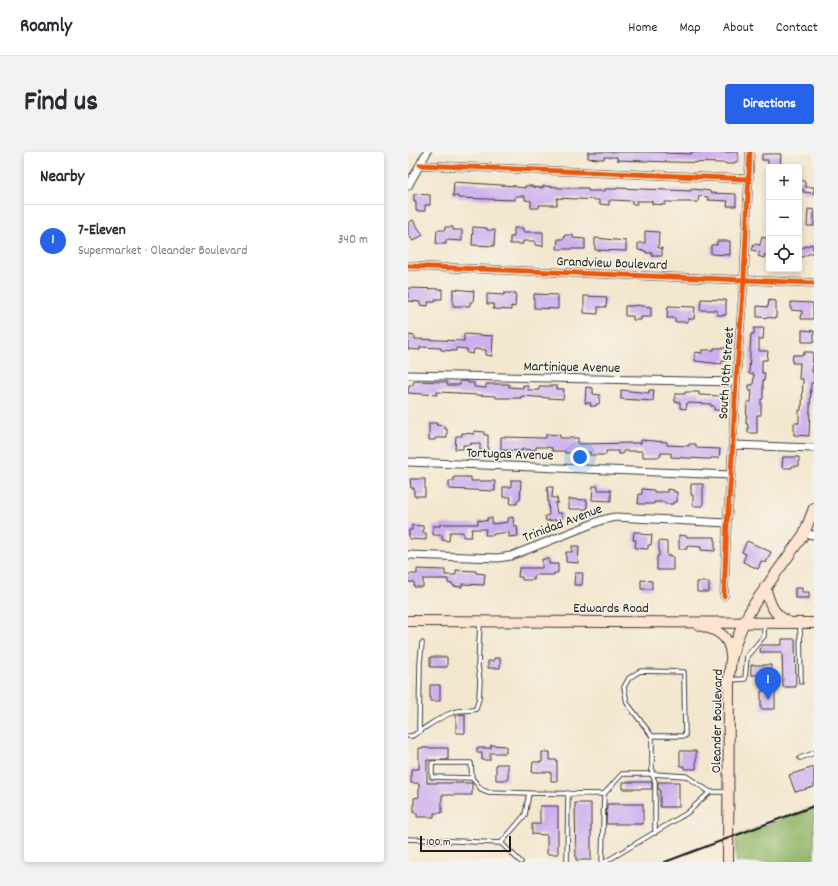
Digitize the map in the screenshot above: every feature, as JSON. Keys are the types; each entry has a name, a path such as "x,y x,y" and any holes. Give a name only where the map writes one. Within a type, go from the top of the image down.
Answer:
{"main road":[{"name":"Oleander Boulevard","path":"728,862 729,680 731,660 737,639 754,604 765,587 809,534 814,508"},
{"path":"765,587 771,607 775,614 790,623"},
{"name":"Edwards Road","path":"408,621 814,623"},
{"path":"689,622 713,629 724,636 728,643 731,660"}],"street":[{"path":"408,186 427,152"},
{"name":"South 10th Street","path":"724,596 727,523 744,279 750,152"},
{"path":"420,165 748,179"},
{"name":"Grandview Boulevard","path":"408,266 814,283"},
{"name":"Martinique Avenue","path":"408,375 736,382"},
{"path":"732,445 814,448"},
{"name":"Tortugas Avenue","path":"408,462 731,475"},
{"name":"Trinidad Avenue","path":"408,555 498,558 511,556 602,520 615,517 727,523"}],"lane":[{"path":"408,736 412,736 438,719 455,711 472,711 476,709 479,698 480,681 478,666 480,621"},
{"path":"729,680 745,679 747,656 764,636 764,622"},
{"path":"800,623 801,682"},
{"path":"419,731 420,662 422,643"},
{"path":"652,736 685,736 684,672 640,671 629,678 624,687 628,703 652,736 652,774 655,782 655,833"},
{"path":"800,758 814,753"},
{"path":"472,778 432,777 432,763 471,763 472,778 481,789 488,792 604,794"},
{"path":"710,792 687,814 603,862 604,794 622,774 686,776 710,792 729,792"},
{"path":"501,843 525,816 529,793"},
{"path":"567,862 568,793"},
{"path":"408,839 501,843 521,862"}],"green space":[{"path":"814,807 814,862 736,862 736,836"}],"building":[{"path":"588,152 665,152 691,154 691,152 738,152 738,162 734,162 734,164 726,164 617,160 617,157 604,157 604,159 598,159 588,158"},
{"path":"762,154 781,154 780,164 768,164 768,160 762,160"},
{"path":"802,181 805,181 805,187 814,187 814,193 803,192"},
{"path":"454,182 516,186 525,188 525,186 532,186 543,188 543,186 558,188 588,188 588,191 605,191 605,189 617,188 691,191 691,189 710,191 710,193 736,194 736,206 727,206 728,201 708,200 708,197 699,196 698,202 665,202 665,205 652,204 652,201 637,201 637,204 632,204 632,201 611,200 609,201 609,205 599,204 599,200 557,198 557,205 539,205 539,208 531,208 531,201 525,200 525,196 515,196 515,200 458,198 458,196 453,196"},
{"path":"414,194 430,195 430,205 425,205 425,211 416,211"},
{"path":"808,209 814,210 814,226 807,226"},
{"path":"413,220 423,235 413,241 408,234 408,223"},
{"path":"445,227 453,227 453,230 462,230 462,241 446,240 446,244 436,244 437,230 445,230"},
{"path":"473,227 495,230 494,246 472,245"},
{"path":"514,228 523,228 523,232 543,232 543,246 535,245 535,241 523,241 523,244 510,244 510,237 514,237"},
{"path":"645,231 659,232 658,248 662,248 662,256 652,256 652,253 646,253 646,251 638,250 638,243 645,243"},
{"path":"565,235 573,235 573,238 585,239 585,249 557,249 558,239 564,239"},
{"path":"762,237 766,238 766,254 764,258 758,256 760,252 752,250 754,244 760,245"},
{"path":"595,238 626,241 626,251 595,250"},
{"path":"717,241 730,241 730,255 711,254 711,245 717,245"},
{"path":"812,244 814,252 802,257 802,248"},
{"path":"408,288 442,289 442,299 435,299 435,302 428,302 428,306 420,305 420,302 408,301"},
{"path":"453,289 474,291 473,302 470,302 470,306 453,306"},
{"path":"504,293 516,293 515,307 511,306 511,310 493,309 494,304 487,304 487,294 504,295"},
{"path":"534,294 558,295 558,309 534,308"},
{"path":"584,296 607,297 606,307 598,307 598,314 584,313"},
{"path":"701,299 726,300 726,315 717,315 717,310 700,310"},
{"path":"769,300 776,301 776,318 757,317 757,306 768,307"},
{"path":"791,302 813,303 813,319 801,319 802,311 791,310"},
{"path":"634,305 651,307 651,317 641,317 641,320 633,320 633,316 625,316 625,306"},
{"path":"668,306 695,307 694,319 688,319 688,322 675,322 675,318 667,318"},
{"path":"754,328 764,328 763,339 759,339 759,351 768,351 767,360 762,360 762,373 765,373 764,381 763,380 763,399 761,399 761,415 757,415 757,433 748,433 748,424 746,424 747,402 751,402 752,391 749,391 749,385 753,385 754,374 749,374 751,334 754,334"},
{"path":"802,330 814,331 814,342 802,342"},
{"path":"464,334 493,336 492,356 486,355 486,350 474,349 473,354 467,353 467,349 456,348 456,351 441,350 441,348 420,347 420,350 408,349 408,335 415,336 415,339 464,341"},
{"path":"714,348 726,348 726,361 722,361 722,364 695,361 695,352 702,353 702,350 714,350"},
{"path":"804,352 813,352 812,372 814,372 814,383 811,383 809,436 794,435 794,423 799,423 799,410 801,410 802,406 803,379 799,379 800,363 792,363 793,355 804,355"},
{"path":"414,381 447,382 447,385 460,385 460,381 468,381 468,383 474,383 474,387 486,388 486,384 509,384 509,387 523,388 523,385 528,386 528,390 539,390 539,386 557,386 557,389 564,389 563,399 521,396 521,398 496,398 496,396 437,392 437,395 408,393 409,385 413,385"},
{"path":"586,387 593,388 593,394 600,395 599,404 596,404 596,406 590,406 591,403 585,403"},
{"path":"621,390 649,393 649,390 654,390 653,401 621,399"},
{"path":"685,392 699,392 699,395 724,396 723,410 714,410 714,406 711,406 711,404 687,403 686,409 680,408 680,402 675,402 675,394 685,394"},
{"path":"429,423 437,423 436,425 445,426 445,429 447,429 447,438 435,438 435,440 429,440"},
{"path":"474,431 484,432 484,435 488,435 488,451 480,450 480,444 471,443 471,445 463,445 463,449 455,449 456,436 462,436 462,433 474,434"},
{"path":"546,434 560,435 560,438 578,438 578,444 641,443 641,440 667,442 667,445 689,446 689,444 696,444 696,448 720,449 719,458 705,459 671,457 671,453 661,453 660,457 643,457 643,451 623,451 623,454 618,454 618,451 606,451 606,455 590,455 590,452 565,453 565,451 552,451 552,448 546,447 536,447 536,450 522,449 522,451 501,450 501,437 546,438"},
{"path":"783,457 799,457 799,466 782,468"},
{"path":"454,477 471,477 471,481 495,481 495,491 449,489 449,481 454,481"},
{"path":"410,479 425,479 425,496 414,496 414,488 411,488"},
{"path":"511,480 521,480 520,500 517,500 517,504 510,504 511,497 503,497 503,487 511,487"},
{"path":"691,484 703,484 703,506 693,506"},
{"path":"593,486 598,486 598,490 611,490 611,501 592,500"},
{"path":"547,487 553,487 552,498 557,498 558,503 555,503 557,513 562,513 562,519 546,521 545,516 549,515"},
{"path":"642,489 654,490 654,492 667,492 667,489 674,490 674,492 677,492 677,502 673,502 673,504 654,502 654,504 638,504 639,494 642,494"},
{"path":"569,499 587,500 587,509 569,509"},
{"path":"513,517 514,526 517,526 518,536 509,537 509,532 485,535 486,529 472,529 471,537 463,537 463,532 450,532 449,541 442,540 442,535 433,535 433,526 440,526 440,524 478,524 478,520 487,521 487,518 492,518 492,524 508,522 508,518"},
{"path":"412,525 423,526 423,533 426,533 426,540 409,539 409,530 412,530"},
{"path":"634,532 652,535 651,545 648,545 648,549 635,548 636,540 633,540"},
{"path":"679,535 687,537 715,537 715,551 701,550 701,547 687,546 687,549 679,549"},
{"path":"659,541 667,542 667,556 673,556 673,570 657,570"},
{"path":"747,541 771,552 766,563 761,561 758,569 743,562 746,554 742,552"},
{"path":"572,546 579,546 578,563 566,562 566,552 572,552"},
{"path":"542,559 549,559 549,564 558,564 558,573 554,573 554,575 534,575 534,580 522,580 522,577 518,577 519,568 542,568"},
{"path":"417,569 445,570 445,575 456,575 456,570 476,571 476,573 485,574 484,585 462,584 462,587 453,586 453,584 448,583 448,579 423,579 423,587 414,587 414,582 408,582 408,574 417,574"},
{"path":"575,573 583,573 582,585 574,585"},
{"path":"641,580 652,581 652,589 641,589"},
{"path":"697,582 709,582 709,592 697,592"},
{"path":"795,588 802,588 802,592 809,592 809,598 795,598"},
{"path":"782,639 795,639 796,687 783,687 782,652 760,652 761,645 782,645"},
{"path":"430,657 447,657 447,667 430,667"},
{"path":"494,658 500,658 500,668 488,668 488,661 494,661"},
{"path":"751,665 771,665 771,675 751,675"},
{"path":"430,685 440,685 440,701 430,701"},
{"path":"761,691 775,691 775,709 761,709"},
{"path":"465,714 465,733 456,733 456,715"},
{"path":"491,745 506,746 506,753 490,753 490,760 482,760 482,753 477,753 477,748 491,748"},
{"path":"419,748 448,748 448,760 427,760 427,783 472,783 472,795 442,795 442,813 434,813 434,817 417,817 417,813 414,813 414,798 419,797 419,783 411,783 411,769 419,769"},
{"path":"680,751 696,751 696,769 684,769 684,766 680,766"},
{"path":"542,752 550,752 550,760 557,760 557,781 551,781 551,772 532,772 533,762 542,762"},
{"path":"496,764 508,764 508,780 496,780"},
{"path":"814,767 814,787 795,792 789,775"},
{"path":"623,782 652,782 652,789 623,789"},
{"path":"658,782 679,782 679,807 660,807 660,789 658,789"},
{"path":"575,803 591,803 591,860 576,860"},
{"path":"607,804 643,804 643,824 606,824"},
{"path":"540,806 558,806 558,854 547,854 547,835 532,834 532,824 540,824"}],"railway":[{"path":"665,862 814,806"}],"cycle path":[{"path":"724,596 727,523 744,279 750,152"},
{"path":"420,165 749,179"},
{"path":"408,266 814,283"}],"place":[{"name":"7-Eleven","path":"768,700"}]}
